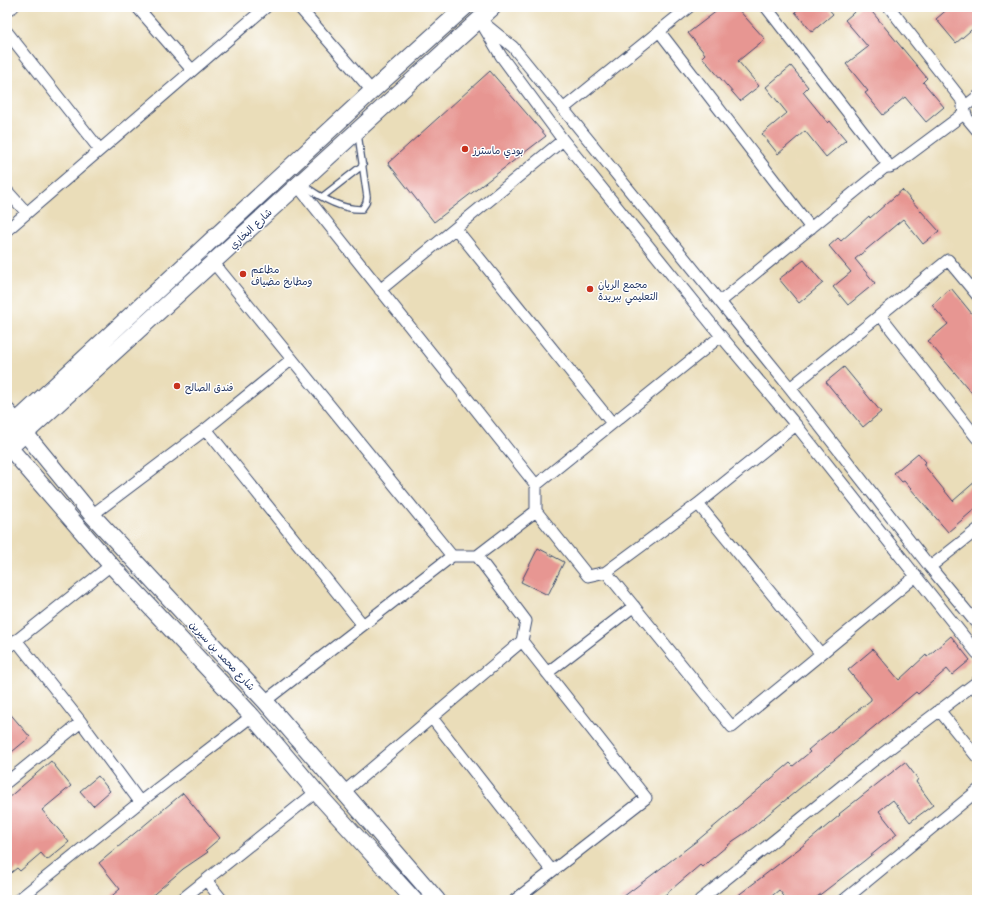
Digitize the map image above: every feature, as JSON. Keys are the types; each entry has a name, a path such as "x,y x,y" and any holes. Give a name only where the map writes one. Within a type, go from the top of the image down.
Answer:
{"main road":[{"name":"شارع البخاري","path":"8,447 14,424 372,91 466,7"},
{"name":"شارع البخاري","path":"14,424 213,262 493,7"},
{"name":"شارع محمد بن سيرين","path":"14,424 92,515 265,701 437,900"},
{"name":"شارع محمد بن سيرين","path":"8,447 111,565 252,716 316,792 414,900"}],"street":[{"path":"7,10 13,7"},
{"path":"137,7 192,70"},
{"path":"7,230 266,7"},
{"path":"299,7 372,91"},
{"path":"563,109 689,7"},
{"path":"766,7 890,167"},
{"path":"889,7 960,99 966,118 977,130"},
{"path":"479,19 513,47 790,388 930,567 977,624"},
{"path":"479,19 501,56 564,140 721,336 796,425 977,652"},
{"path":"659,31 811,228"},
{"path":"7,32 100,150"},
{"path":"720,302 884,168 895,165 964,110 977,97"},
{"path":"380,290 564,140"},
{"path":"298,184 380,290 536,485 536,511 588,576 606,572 698,504 796,425"},
{"path":"7,191 27,213"},
{"path":"456,229 612,423"},
{"path":"790,388 948,260 977,295"},
{"path":"213,262 452,556"},
{"path":"880,315 977,438"},
{"path":"536,485 721,336"},
{"path":"92,515 206,429 292,360"},
{"path":"206,429 363,625"},
{"path":"698,504 822,654"},
{"path":"265,701 452,556 477,556 536,511"},
{"path":"930,567 977,530"},
{"path":"344,792 522,641 526,621 477,556"},
{"path":"7,648 111,565"},
{"path":"606,572 732,727 916,576"},
{"path":"547,673 634,606"},
{"path":"16,640 82,722 140,802"},
{"path":"515,900 646,798 522,641"},
{"path":"700,900 938,710 977,682"},
{"path":"938,710 977,757"},
{"path":"18,900 140,802 252,716"},
{"path":"432,718 552,871"},
{"path":"7,782 82,722"},
{"path":"844,900 977,791"},
{"path":"181,900 316,792"},
{"path":"206,880 222,900"}],"lane":[{"path":"298,184 322,197 354,209 362,209 367,198 357,130"},
{"path":"322,197 363,165"}],"building":[{"path":"722,7 736,7 765,39 738,61 759,86 740,101 702,57 705,54 688,33"},
{"path":"801,7 827,7 833,14 812,32 795,12"},
{"path":"860,7 868,7 927,78 923,82 944,107 926,122 905,97 883,115 865,93 868,91 846,64 868,47 845,20"},
{"path":"950,7 977,7 977,25 956,43 936,19"},
{"path":"791,66 808,87 803,92 828,123 830,121 846,140 826,157 805,131 778,154 762,134 787,113 766,87"},
{"name":"بودي ماسترز","path":"490,71 546,136 434,222 388,163"},
{"path":"902,190 939,231 923,244 903,219 855,259 875,283 848,305 833,287 851,272 829,246 838,238 841,241 869,216 870,218"},
{"path":"804,260 823,283 799,303 779,279"},
{"path":"951,288 977,320 977,399 928,341 948,324 932,305"},
{"path":"844,367 881,412 863,427 826,382"},
{"path":"918,453 926,462 923,464 953,501 977,480 977,507 948,532 904,481 902,482 894,473"},
{"path":"538,548 564,562 548,595 521,582"},
{"path":"951,636 970,660 952,675 947,669 918,694 916,692 748,831 733,841 702,867 700,865 659,900 619,900 698,840 790,763 793,766 810,752 808,750 871,700 871,698 848,670 873,649 899,680 926,655 927,657"},
{"path":"7,710 30,737 7,756"},
{"path":"51,761 71,786 42,810 69,842 47,860 41,853 20,871 17,868 7,876 7,799"},
{"path":"905,762 918,779 916,782 933,805 910,822 893,800 879,811 897,834 864,861 813,900 787,900 779,890 767,900 732,900 805,844 840,815 839,814"},
{"path":"98,776 110,791 93,806 80,791"},
{"path":"183,793 220,838 206,850 208,852 183,869 147,900 107,900 120,889 99,863"}],"place":[{"name":"بودي ماسترز","path":"465,149"},
{"name":"مطاعم ومطابخ مضياف","path":"243,274"},
{"name":"مجمع الريان التعليمي ببريدة","path":"590,289"},
{"name":"فندق الصالح","path":"177,386"}]}
